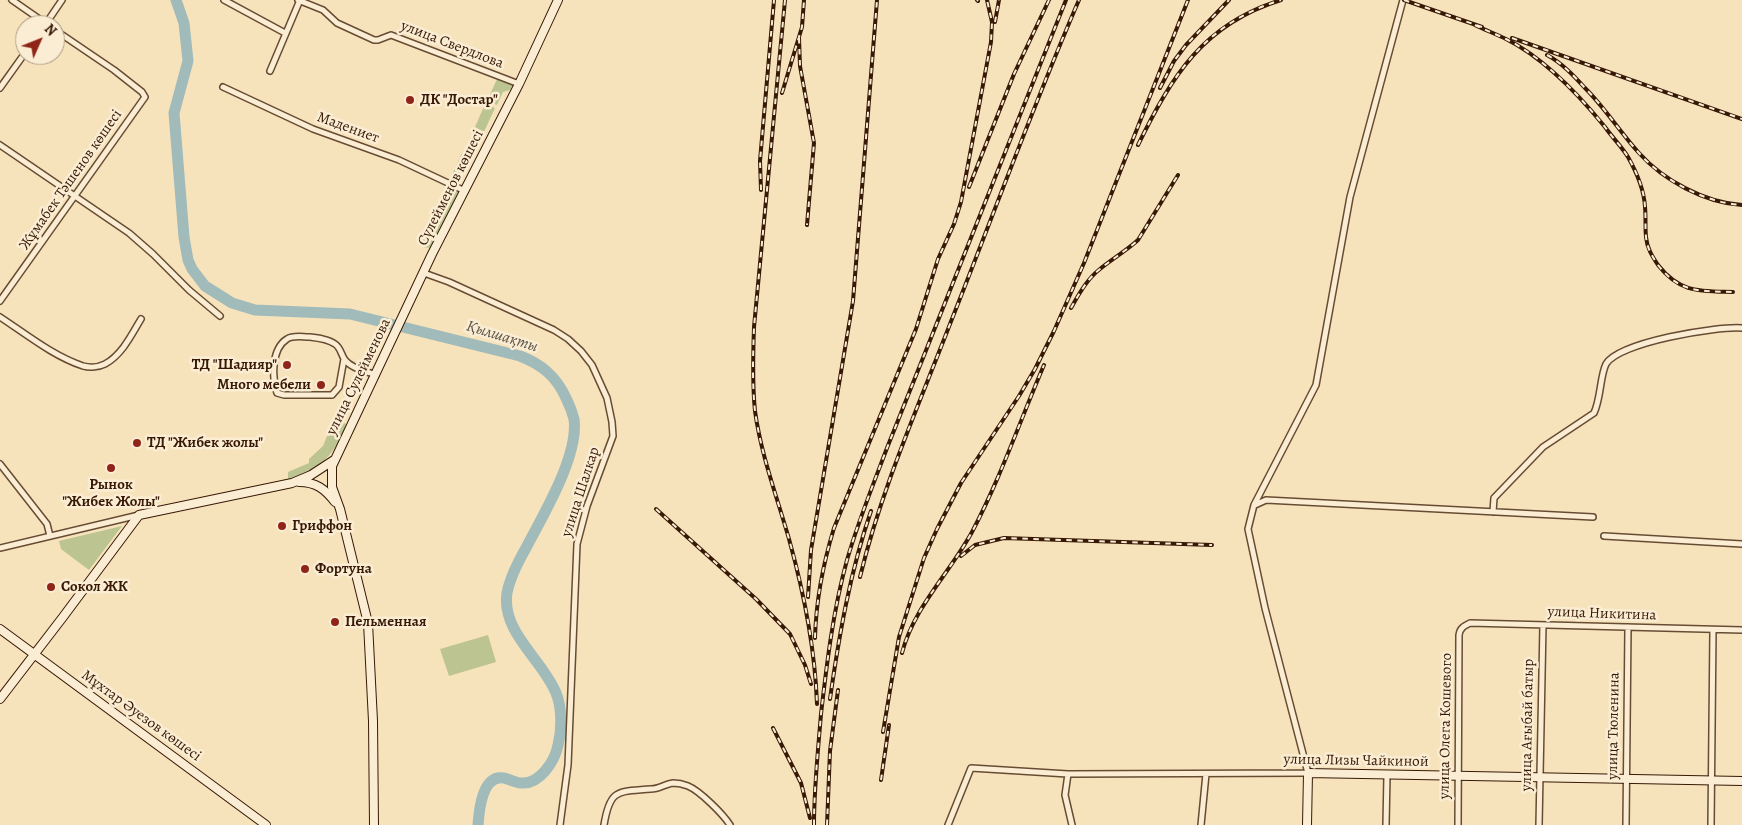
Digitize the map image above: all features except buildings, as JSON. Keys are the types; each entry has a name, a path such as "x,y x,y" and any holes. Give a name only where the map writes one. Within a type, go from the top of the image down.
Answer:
{"street":[{"path":"12,0 33,15"},
{"path":"52,15 62,0"},
{"path":"224,0 285,33"},
{"path":"270,71 299,0"},
{"name":"улица Свердлова","path":"299,0 323,10 337,23 374,40 391,35 520,84"},
{"name":"Сүлейменов көшесі","path":"408,307 520,84 558,0"},
{"path":"1307,825 1308,773 1264,608 1248,529 1254,505 1316,385 1350,197 1403,0"},
{"name":"Жұмабек Тәшенов көшесі","path":"0,301 145,97 142,92 114,70 65,37"},
{"path":"0,88 16,65"},
{"name":"Мадениет","path":"223,87 312,129 399,160 465,191"},
{"path":"0,145 130,233 189,290 220,316"},
{"name":"улица Шалкар","path":"424,273 554,330 568,339 592,365 607,398 613,436 587,506 577,544 568,765 560,825"},
{"name":"улица Сулейменова","path":"334,460 408,307"},
{"path":"0,318 51,350 82,366 98,367 110,361 126,342 141,319"},
{"path":"1493,512 1494,498 1543,446 1594,413 1598,404 1606,364 1611,359 1630,348 1676,335 1728,327 1742,328"},
{"path":"344,359 339,386 332,395 284,395 276,393 275,357 277,350 286,340 292,337 327,340 339,348 344,359 356,368 376,375"},
{"path":"0,548 139,514 292,483 311,476 334,460"},
{"path":"334,460 331,478 332,487 340,509 368,622 372,705 374,825"},
{"path":"0,464 47,524 50,536"},
{"path":"292,483 310,483 320,486 340,509"},
{"path":"1254,505 1266,500 1592,517"},
{"path":"0,699 139,514"},
{"path":"1604,536 1742,544"},
{"name":"улица Никитина","path":"1462,628 1470,623 1742,630"},
{"name":"улица Ағыбай батыр","path":"1539,825 1543,625"},
{"name":"улица Олега Кошевого","path":"1458,825 1459,635 1462,628"},
{"name":"улица Тюленина","path":"1626,825 1628,628"},
{"name":"Мұхтар Әуезов көшесі","path":"0,629 266,825"},
{"path":"1711,825 1713,630"},
{"name":"улица Лизы Чайкиной","path":"948,825 970,768 1068,774 1308,773 1742,781"},
{"path":"1068,774 1066,795 1072,825"},
{"path":"1201,825 1206,774"},
{"path":"1386,825 1387,775"},
{"path":"604,825 610,802 620,792 655,789 667,784 678,784 696,791 722,814 730,825"}],"green space":[{"path":"498,77 513,85 510,90 503,92 497,105 487,101"},
{"path":"485,104 495,108 484,132 475,127"},
{"path":"462,153 471,158 459,181 451,177"},
{"path":"447,185 459,191 430,248 423,247 420,240"},
{"path":"344,423 348,425 337,445 325,460 309,471 288,479 288,472 309,463 309,459 323,446 327,436"},
{"path":"122,526 89,570 61,549 59,541"},
{"path":"488,635 496,662 449,676 440,649"}],"waterway":[{"name":"Қылшақты","path":"176,0 184,23 188,61 174,113 184,237 188,260 192,269 205,286 232,303 255,310 350,314 520,356 535,363 553,377 562,390 571,410 574,419 571,450 558,485 515,570 507,593 507,607 516,633 542,669 556,693 561,719 558,745 554,758 541,776 535,780 522,783 497,778 491,782 486,787 483,795 478,825"}],"railway":[{"path":"761,190 760,161 774,0"},
{"path":"785,0 754,327 753,390 761,444 789,539 804,600 814,662 817,704"},
{"path":"782,93 802,27 804,0"},
{"path":"808,597 811,550 853,301 877,0"},
{"path":"815,638 821,583 834,528 916,329 938,259 954,224 961,202 991,42 992,22 987,0"},
{"path":"995,22 999,0"},
{"path":"969,187 1014,74 1049,0"},
{"path":"814,825 817,756 828,656 834,617 851,546 887,448 1066,0"},
{"path":"860,577 878,512 901,449 1029,121 1079,0"},
{"path":"883,732 899,637 924,558 961,483 1019,396 1054,331 1084,263 1188,0"},
{"path":"1160,88 1174,61 1186,45 1229,0"},
{"path":"1138,145 1178,75 1210,38 1254,10 1281,0"},
{"path":"1404,0 1482,27"},
{"path":"1475,25 1506,39 1534,56 1584,102 1623,150 1642,187 1646,237 1649,248 1658,265 1666,274 1682,286 1691,289 1733,292"},
{"path":"799,38 800,66 814,143 807,225"},
{"path":"1512,38 1742,119"},
{"path":"1547,55 1577,79 1639,153 1660,172 1672,181 1699,195 1742,205"},
{"path":"1071,308 1091,277 1138,240 1178,175"},
{"path":"902,653 923,606 963,547 982,512 1001,471 1044,365"},
{"path":"656,509 756,599 790,634 805,665 811,684"},
{"path":"830,699 846,604 857,557 871,511"},
{"path":"961,556 975,545 1004,538 1212,545"},
{"path":"827,825 830,751 838,690"},
{"path":"881,780 889,725"},
{"path":"773,728 801,783 810,818"}],"place":[{"name":"ДК \"Достар\"","path":"410,100"},
{"name":"ТД \"Шадияр\"","path":"287,365"},
{"name":"Много мебели","path":"321,385"},
{"name":"ТД \"Жибек жолы\"","path":"137,443"},
{"name":"Рынок \"Жибек Жолы\"","path":"111,468"},
{"name":"Гриффон","path":"282,526"},
{"name":"Фортуна","path":"305,569"},
{"name":"Сокол ЖК","path":"51,587"},
{"name":"Пельменная","path":"335,622"}]}
